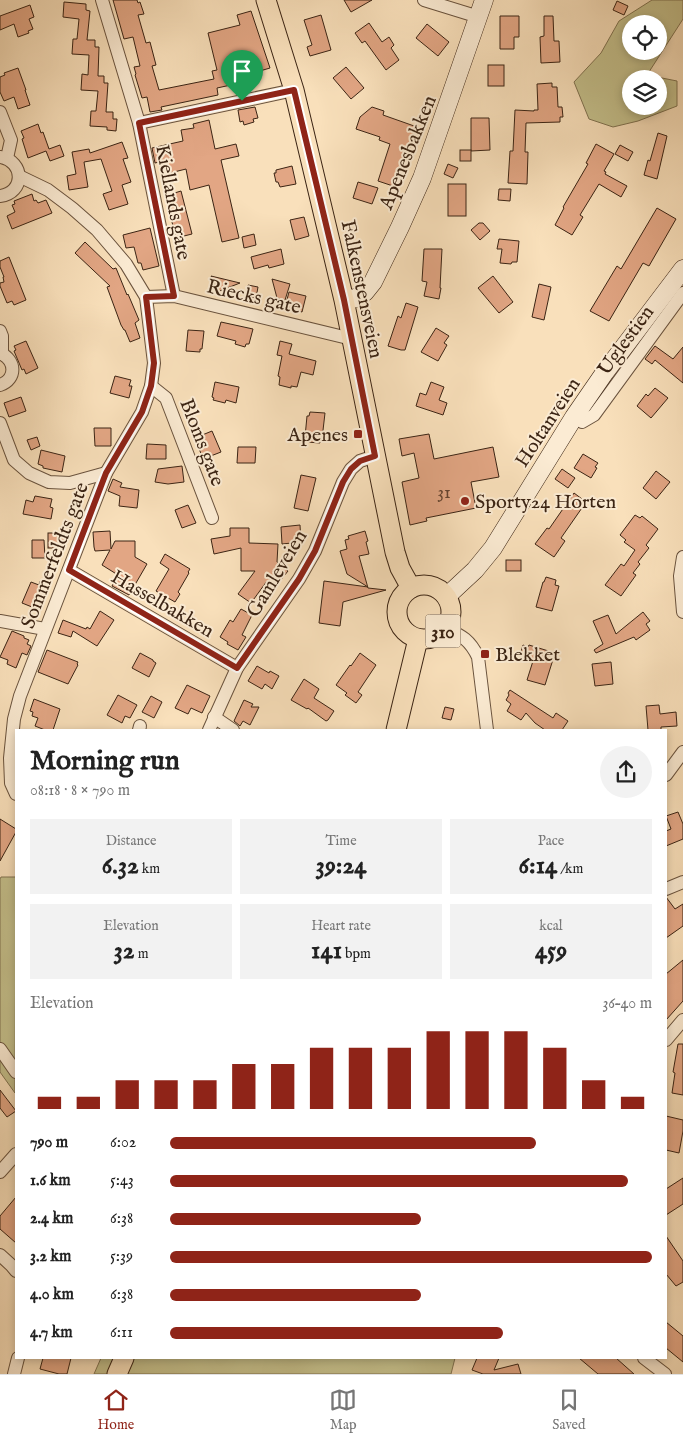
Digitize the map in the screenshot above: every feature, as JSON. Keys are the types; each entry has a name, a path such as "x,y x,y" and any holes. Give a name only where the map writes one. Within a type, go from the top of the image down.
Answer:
{"main road":[{"name":"Falkenstensveien","path":"266,0 294,90 344,300 395,552 400,568 412,588"},
{"name":"Apenesbakken","path":"344,300 356,298 365,292 373,282 400,227 422,178 484,0"},
{"name":"Holtanveien","path":"446,597 476,570 493,548 605,372 683,269"},
{"name":"310","path":"419,585 427,585 441,591 446,597 450,607 450,618 441,634 426,639 418,639 404,631 399,624 397,608 405,593 412,588 419,585"},
{"name":"310","path":"396,729 418,639"},
{"path":"117,1374 124,1359"}],"street":[{"name":"Kiellands gate","path":"102,0 139,123 174,296"},
{"path":"424,0 479,17"},
{"path":"139,123 294,90"},
{"path":"0,112 11,140 3,158 16,166 19,176 12,192 0,196"},
{"path":"19,176 48,190 97,230 126,264 146,297"},
{"name":"Uglestien","path":"574,418 582,422 594,415 683,293"},
{"name":"Riecks gate","path":"146,297 174,296 352,339"},
{"name":"Sommerfeldts gate","path":"15,792 11,783 10,758 14,719 20,696 106,473 142,412 151,386 154,363 146,297"},
{"path":"0,331 2,336 1,354 10,361 12,372 7,381 0,385"},
{"name":"Bloms gate","path":"151,386 166,398 212,518"},
{"path":"0,423 14,460 29,473 49,482 70,483 106,473"},
{"name":"Gamleveien","path":"209,729 237,668 299,579 315,551 343,482 351,469 360,461 375,456"},
{"path":"683,557 680,576 683,612"},
{"name":"Hasselbakken","path":"69,570 237,668"},
{"path":"0,621 45,629"},
{"path":"446,628 464,637 473,646 478,657 487,729"},
{"path":"214,717 232,729"},
{"path":"667,774 683,752"},
{"path":"667,889 683,882"},
{"path":"667,1039 683,1020"},
{"path":"0,1050 15,1071"},
{"path":"0,1172 15,1155"},
{"path":"0,1255 15,1270"},
{"path":"14,1374 18,1359"},
{"path":"645,1359 665,1374"}],"shaded area":[{"path":"652,0 683,0 683,19 667,44 667,15 628,15"},
{"path":"622,19 622,60 657,60 650,70 622,70 622,115 654,115 613,127 589,119 574,82 601,53 619,21"},
{"path":"667,79 677,81 677,106 667,110"},
{"path":"1,877 15,877 15,1093 0,1072"},
{"path":"101,1359 455,1359 451,1374 94,1374"}],"building":[{"path":"113,0 137,0 138,3 140,2 144,14 138,15 146,43 150,42 156,65 152,66 159,90 214,79 212,71 217,70 208,33 240,25 237,15 251,11 270,68 253,73 254,80 217,88 218,95 161,107 162,110 150,112 147,97 142,98 135,75 134,67 140,66 133,37 124,39"},
{"path":"344,0 372,0 351,12"},
{"path":"617,1 628,6 624,15 613,10"},
{"path":"64,2 86,4 86,10 90,11 87,40 95,40 95,47 99,47 98,76 104,76 104,83 108,83 106,112 113,112 113,119 117,119 116,131 107,130 107,127 90,126 91,111 96,111 98,91 81,90 82,74 88,75 89,55 72,54 73,39 77,39 79,19 63,17"},
{"path":"30,5 34,17 29,19 33,29 28,31 29,33 18,37 14,24 0,30 0,16"},
{"path":"321,15 331,50 310,56 307,47 312,45 304,20"},
{"path":"500,16 519,16 519,37 514,37 514,49 500,49"},
{"path":"544,16 553,16 554,41 559,41 560,62 541,63 540,37 544,36"},
{"path":"369,23 382,42 389,37 394,45 391,48 399,60 386,70 365,41 362,43 355,33"},
{"path":"427,24 449,42 438,56 416,38"},
{"path":"488,65 504,65 504,86 488,86"},
{"path":"346,67 364,88 351,99 333,78"},
{"path":"18,68 30,105 18,109 14,97 4,101 0,92 0,77 5,75 4,73"},
{"path":"552,83 552,87 557,87 558,107 562,107 563,117 560,117 560,122 526,123 525,152 528,152 527,184 508,183 510,151 513,151 515,110 538,110 537,84"},
{"path":"255,107 258,118 253,119 254,122 244,125 243,121 240,122 238,110"},
{"path":"372,107 384,111 383,115 417,127 396,187 378,181 390,144 379,140 380,137 356,129 360,117"},
{"path":"471,118 489,118 490,150 471,151"},
{"path":"209,120 215,149 236,144 239,156 221,160 239,238 222,242 209,185 190,190 186,169 162,175 159,162 155,163 152,148 183,141 181,130 194,128 193,124"},
{"path":"38,124 49,149 60,145 64,156 50,161 46,151 28,158 21,131"},
{"path":"658,133 667,136 657,179 644,175"},
{"path":"122,142 128,158 123,159 131,182 122,185 128,204 109,210 103,194 112,191 101,159 84,162 88,187 69,190 67,176 76,174 72,152 89,149 90,153"},
{"path":"596,144 614,154 604,171 606,172 605,174 627,186 621,197 599,184 580,215 583,217 572,235 555,225 563,207 588,164 586,163"},
{"path":"620,145 633,152 628,161 615,154"},
{"path":"460,150 471,150 471,161 460,161"},
{"path":"448,164 458,168 453,178 444,174"},
{"path":"292,166 296,184 280,187 278,182 276,182 274,173 276,173 276,170"},
{"path":"358,182 378,188 372,204 353,198"},
{"path":"448,184 466,184 466,216 448,216"},
{"path":"499,189 511,189 510,201 498,200"},
{"path":"181,191 192,234 176,238 166,198 168,195"},
{"path":"32,194 34,201 36,200 38,203 46,200 52,213 12,229 7,216 15,212 12,205 15,204 14,201"},
{"path":"657,208 676,219 649,266 643,263 609,321 590,311 617,266 621,269"},
{"path":"304,217 309,236 295,240 290,220"},
{"path":"479,223 483,223 490,231 480,240 471,230"},
{"path":"150,228 159,266 143,270 141,263 138,263 134,247 126,248 123,235"},
{"path":"254,234 256,245 244,248 242,237"},
{"path":"499,239 519,241 517,262 512,262 511,264 500,263 502,249 497,249"},
{"path":"85,242 113,269 116,268 139,320 135,323 140,338 130,342 121,325 107,287 110,286 75,253"},
{"path":"281,249 284,264 269,268 268,265 254,269 251,257"},
{"path":"424,249 442,249 439,299 424,296 427,282 422,281"},
{"path":"9,257 26,300 14,305 12,301 7,303 0,286 0,283 4,282 4,277 0,261"},
{"path":"211,276 240,283 217,292"},
{"path":"493,276 513,302 499,313 478,288"},
{"path":"272,279 290,284 285,300 277,298"},
{"path":"539,284 551,287 544,320 532,317"},
{"path":"248,285 258,287 256,298 246,296"},
{"path":"289,292 306,296 302,312 285,307"},
{"path":"406,303 418,307 405,350 401,350 388,346 398,316 401,318"},
{"path":"221,322 253,329 249,344 246,344 245,347 235,344 236,341 217,336"},
{"path":"436,328 449,336 444,343 447,345 438,361 421,352"},
{"path":"188,330 204,331 200,352 186,351"},
{"path":"26,341 38,368 26,374 24,369 22,370 14,351 16,350 14,346"},
{"path":"280,341 292,344 289,354 316,361 313,375 301,372 297,387 291,386 291,388 279,385 280,377 278,376 282,356 277,355"},
{"path":"655,346 673,359 683,347 683,383 655,360 652,364 645,359"},
{"path":"115,376 131,380 129,386 132,386 129,398 110,393"},
{"path":"215,382 239,387 236,403 226,400 225,403 213,400"},
{"path":"431,382 444,387 439,400 447,403 443,415 416,406 420,393 426,395"},
{"path":"655,388 668,398 651,418 637,406 646,394 648,396"},
{"path":"21,397 26,411 9,417 4,403"},
{"path":"310,412 325,413 320,443 307,442 307,437 305,437 307,416 309,416"},
{"path":"94,428 111,428 111,446 95,446"},
{"path":"212,431 221,452 203,459 195,438"},
{"path":"429,434 434,459 493,447 499,477 471,482 476,508 426,518 427,521 410,525 402,482 419,478 414,453 402,456 399,439"},
{"path":"37,437 40,446 31,450 27,440"},
{"path":"147,444 166,445 166,459 146,459"},
{"path":"238,447 256,447 255,463 237,463"},
{"path":"41,450 65,456 62,472 43,468 43,466 38,464"},
{"path":"583,454 598,463 591,478 574,468"},
{"path":"182,466 184,482 168,484 155,482 158,469"},
{"path":"562,469 575,478 568,488 555,479"},
{"path":"656,471 670,482 656,499 643,488"},
{"path":"301,475 316,478 308,511 294,508"},
{"path":"113,479 122,483 120,487 139,490 137,508 119,506 120,496 108,491"},
{"path":"574,493 582,499 580,503 584,505 561,538 565,541 554,557 535,544 547,528 549,529"},
{"path":"35,496 52,499 50,507 53,508 51,519 23,514 26,500 33,502"},
{"path":"188,505 196,523 182,528 175,510"},
{"path":"635,515 640,518 642,516 658,529 646,545 649,548 638,562 640,564 633,573 636,575 621,596 605,585 621,564 624,566 635,550 624,542 626,540 620,535"},
{"path":"300,525 301,542 282,544 281,527"},
{"path":"230,528 249,528 249,543 278,544 277,562 288,571 275,587 267,581 251,603 238,594 255,571 241,571 241,548 214,554 211,539 230,536"},
{"path":"110,531 111,549 115,541 135,541 135,557 147,564 129,595 112,586 118,575 102,565 110,550 95,551 93,532"},
{"path":"365,531 369,554 359,556 368,587 347,574 340,551 347,549 345,540 349,539 348,536"},
{"path":"48,533 65,533 65,548 48,548"},
{"path":"32,540 44,540 45,558 32,558"},
{"path":"165,554 190,569 175,602 156,591 169,569 160,563"},
{"path":"506,560 521,560 521,571 506,571"},
{"path":"546,577 556,580 555,585 559,586 552,611 536,607"},
{"path":"40,581 49,585 37,609 22,603 31,582 39,585"},
{"path":"324,581 386,590 343,602 340,626 319,623"},
{"path":"241,609 252,615 242,635 246,637 238,650 227,644 228,642 220,637 230,620 233,622"},
{"path":"100,611 114,620 97,646 73,631 71,637 58,633 63,620 90,629"},
{"path":"643,612 650,621 646,624 650,630 636,640 634,637 596,653 594,650 603,644 593,621 608,615 616,634"},
{"path":"12,631 24,636 24,638 29,640 27,644 31,646 27,655 22,653 16,668 7,664 8,660 0,657"},
{"path":"523,645 555,653 545,685 527,680 533,661 524,659 525,657 520,655"},
{"path":"47,650 78,662 68,684 38,672"},
{"path":"140,653 156,663 149,677 132,668"},
{"path":"360,653 376,665 358,692 362,695 356,703 336,685"},
{"path":"611,662 613,684 595,686 592,664"},
{"path":"257,666 279,676 272,689 265,684 262,689 248,681"},
{"path":"304,679 319,689 314,698 334,711 328,720 326,721 308,708 291,700"},
{"path":"187,685 210,696 202,713 191,708 188,714 175,708"},
{"path":"510,690 553,718 556,713 568,721 563,729 544,729 526,713 521,720 507,711 511,704 506,700 509,695"},
{"path":"118,695 137,705 130,718 125,716 122,723 107,715"},
{"path":"151,696 162,702 154,718 142,712"},
{"path":"34,699 60,709 53,729 42,729 35,726 38,718 32,716 33,712 30,711"},
{"path":"244,700 253,704 251,707 259,707 250,725 243,721 240,726 234,721"},
{"path":"659,705 660,714 676,712 677,726 648,729 646,706"},
{"path":"445,707 454,709 451,720 442,718"},
{"path":"678,812 683,824 683,839 667,846 667,831 671,829 667,816"},
{"path":"0,819 15,828 15,834 0,861"},
{"path":"667,898 675,909 683,904 683,926 667,937"},
{"path":"683,960 683,1001 667,1019 667,973"},
{"path":"678,1044 683,1044 683,1095 672,1093 675,1073 673,1072"},
{"path":"0,1090 15,1112 7,1117 0,1108"},
{"path":"667,1116 683,1120 679,1153 667,1150"},
{"path":"683,1178 683,1204 667,1214 667,1188"},
{"path":"15,1198 15,1242 0,1229 0,1216"},
{"path":"667,1237 683,1261 683,1282 676,1286 667,1275"},
{"path":"667,1323 683,1336 683,1362 667,1349"},
{"path":"43,1359 71,1359 67,1374 40,1369"},
{"path":"477,1359 499,1359 494,1370 518,1364 521,1374 483,1374 472,1370"},
{"path":"580,1359 617,1359 634,1374 598,1374"}],"place":[{"name":"Apenes","path":"358,434"},
{"name":"Sporty24 Horten","path":"465,501"},
{"name":"Blekket","path":"485,654"}],"route":[{"path":"294,90 344,300 375,456 360,461 351,469 343,482 315,551 299,579 237,668 69,570 106,473 142,412 151,386 154,363 146,297 174,296 139,123 242,101 294,90"}]}
